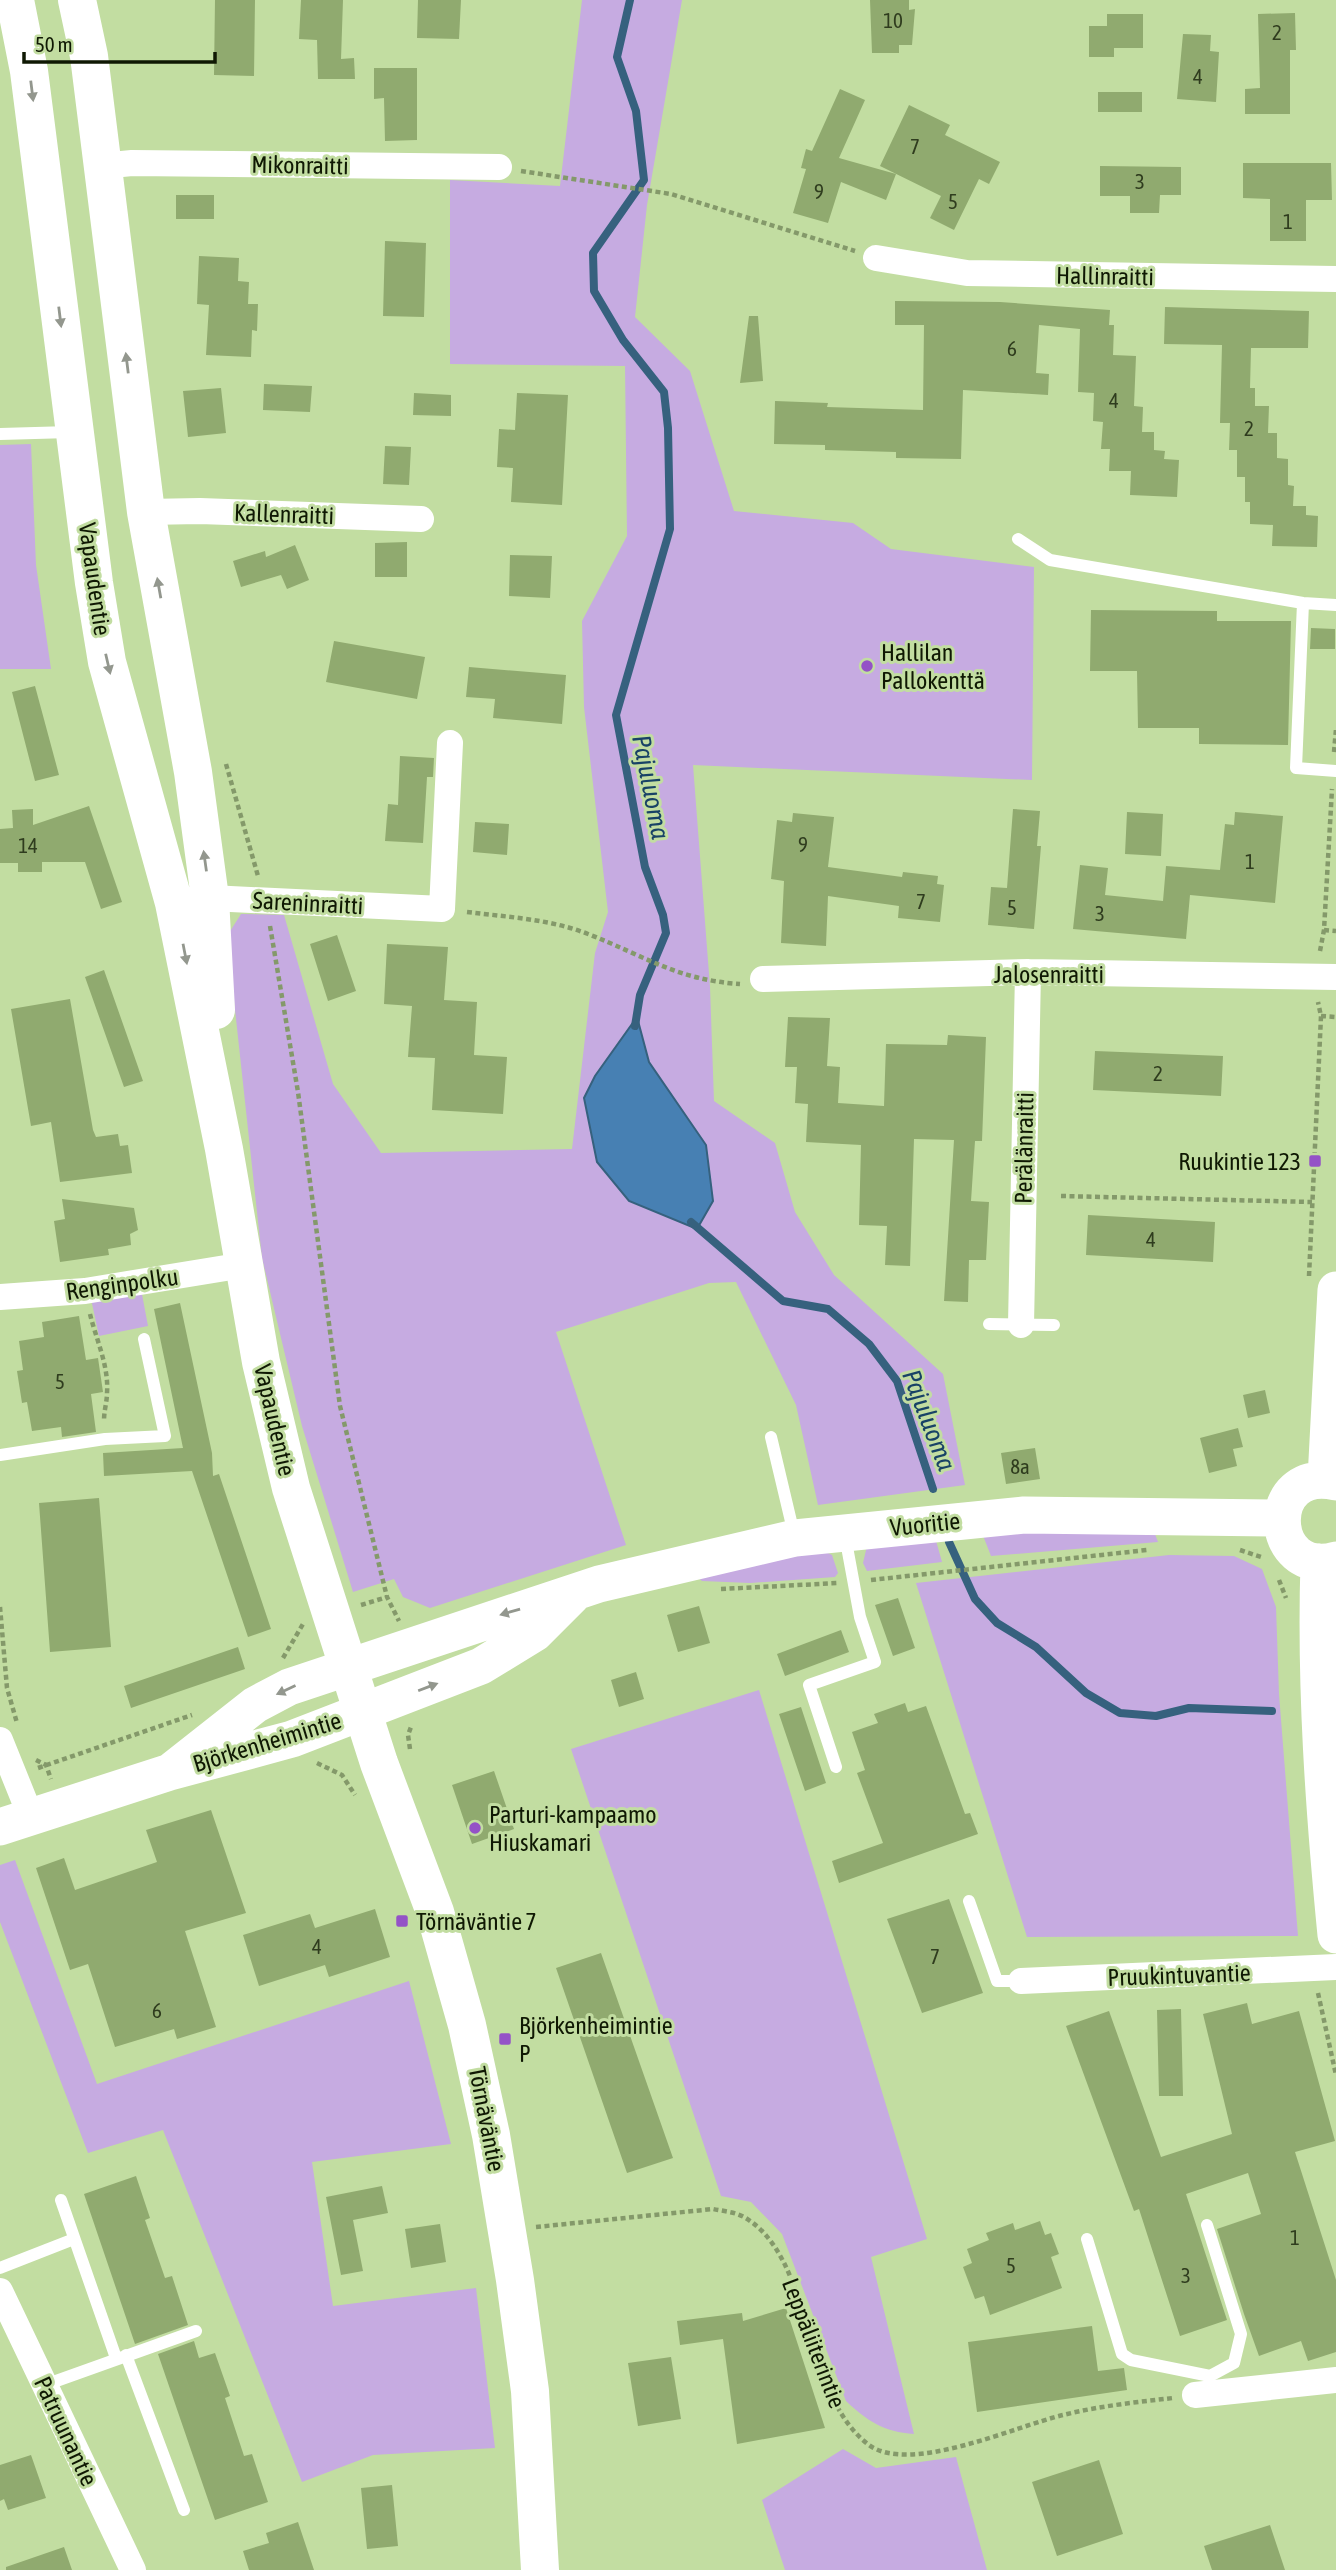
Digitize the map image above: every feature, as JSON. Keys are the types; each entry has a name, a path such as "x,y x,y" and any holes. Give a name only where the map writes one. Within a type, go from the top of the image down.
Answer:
{"main road":[{"name":"Vapaudentie","path":"15,0 29,71 107,662 192,901"},
{"name":"Vapaudentie","path":"77,0 89,56 146,512 193,772 192,901 224,1149 261,1362 291,1488 356,1687"},
{"name":"Törnäväntie","path":"356,1687 380,1763 435,1912 467,2025 508,2231 530,2391 540,2570"}],"street":[{"name":"Mikonraitti","path":"101,166 132,163 499,167"},
{"name":"Hallinraitti","path":"876,258 967,273 1336,279"},
{"name":"Kallenraitti","path":"146,512 200,511 421,519"},
{"path":"442,909 450,743"},
{"name":"Sareninraitti","path":"192,901 442,909"},
{"name":"Jalosenraitti","path":"763,979 1027,972 1336,977"},
{"name":"Perälänraitti","path":"1021,1325 1027,972"},
{"name":"Renginpolku","path":"0,1297 85,1291 244,1265"},
{"path":"1336,1290 1331,1480 1301,1485 1284,1505 1281,1518 1287,1543 1307,1559 1328,1561 1318,1607 1326,1835 1336,1935"},
{"name":"Vuoritie","path":"356,1687 481,1666 535,1633 576,1593 666,1566 795,1538 1024,1516 1281,1518"},
{"name":"Björkenheimintie","path":"170,1772 255,1705 289,1687 356,1687"},
{"name":"Björkenheimintie","path":"31,1817 170,1772 292,1739 356,1687"},
{"path":"10,1737 22,1765 31,1817"},
{"name":"Pruukintuvantie","path":"1021,1981 1336,1967"},
{"name":"Patruunantie","path":"0,2291 132,2570"},
{"path":"1205,2389 1336,2380"}],"lane":[{"path":"0,434 75,432"},
{"path":"1018,539 1050,560 1303,603 1336,606"},
{"path":"1303,603 1296,768 1336,771"},
{"path":"989,1324 1054,1325"},
{"path":"0,1455 105,1439 165,1436 144,1339"},
{"path":"771,1437 795,1538"},
{"path":"836,1767 810,1685 874,1662 853,1583 844,1533"},
{"path":"969,1901 997,1981 1021,1981"},
{"path":"61,2200 74,2239 184,2510"},
{"path":"1087,2239 1122,2354 1205,2389 1234,2363 1241,2334 1207,2225"},
{"path":"0,2268 74,2239"},
{"path":"45,2385 195,2331"}],"path":[{"path":"499,167 671,194 876,258"},
{"path":"226,762 266,902 298,1092 340,1406 387,1597"},
{"path":"442,909 538,921 587,933 673,971 707,982 741,984 763,979"},
{"path":"1324,930 1336,931"},
{"path":"1321,1016 1336,1017"},
{"path":"1061,1196 1312,1202"},
{"path":"85,1291 97,1346 102,1352 108,1394 104,1404 105,1439"},
{"path":"719,1588 853,1583 982,1566 1156,1549"},
{"path":"0,1607 10,1737"},
{"path":"281,1661 300,1624 333,1614"},
{"path":"22,1765 46,1765 197,1713"},
{"path":"22,1765 46,1765"},
{"path":"31,1817 46,1765"},
{"path":"342,1776 357,1798"},
{"name":"Leppäliiterintie","path":"508,2231 570,2222 713,2209 742,2216 774,2245 837,2409 861,2439 877,2450 900,2456 930,2453 1063,2415 1205,2389"}],"shaded area":[{"path":"582,0 682,0 647,205 635,317 690,371 734,511 853,523 891,549 1034,567 1032,780 693,765 710,987 714,1101 775,1143 795,1212 834,1275 943,1374 965,1485 818,1505 796,1405 736,1282 709,1283 556,1332 626,1545 430,1608 403,1597 394,1579 353,1592 302,1426 262,1258 227,936 241,914 284,915 333,1084 381,1153 572,1149 595,953 608,912 584,707 582,621 627,536 625,366 450,364 450,180 560,186","holes":["637,1018 649,1062 661,1083 597,1162 584,1098 595,1076"]},
{"path":"31,444 36,565 51,669 0,669 0,445"},
{"path":"141,1289 148,1326 99,1336 91,1299"},
{"path":"1025,1530 1155,1534 1158,1542 991,1556 982,1533"},
{"path":"935,1537 942,1562 867,1571 863,1563 867,1546"},
{"path":"826,1552 832,1555 838,1573 835,1577 750,1583 702,1581 696,1576 756,1562"},
{"path":"1169,1555 1234,1556 1262,1569 1276,1607 1279,1694 1298,1936 1027,1937 916,1583"},
{"path":"759,1690 927,2239 871,2257 914,2434 894,2431 877,2424 846,2401 782,2234 751,2202 721,2196 571,1749"},
{"path":"15,1860 97,2084 409,1981 451,2144 312,2162 333,2306 476,2288 495,2448 373,2455 302,2482 163,2130 88,2153 0,1922 0,1865"},
{"path":"843,2449 876,2468 956,2457 987,2570 785,2570 762,2500"}],"water":[{"path":"637,1017 649,1062 706,1145 713,1201 697,1229 629,1201 597,1162 584,1098 595,1076"}],"building":[{"path":"215,0 255,0 254,76 214,75"},
{"path":"301,0 343,0 341,59 354,58 355,79 318,79 317,40 299,39"},
{"path":"418,0 461,0 459,39 417,38"},
{"path":"870,0 909,0 909,10 915,9 912,45 899,45 899,53 872,53"},
{"path":"1295,13 1296,50 1290,50 1290,114 1245,114 1245,89 1260,88 1258,14"},
{"path":"1107,14 1143,14 1143,48 1114,48 1114,57 1089,57 1089,26 1107,26"},
{"path":"1183,34 1211,35 1210,51 1219,52 1216,102 1177,99"},
{"path":"374,68 417,68 417,140 385,141 384,98 374,99"},
{"path":"840,89 865,100 839,158 896,174 886,200 841,182 828,223 793,213 806,169 801,168 806,149 812,151"},
{"path":"1098,92 1142,92 1142,112 1098,112"},
{"path":"909,105 950,125 945,135 1000,162 989,184 979,179 954,230 930,218 941,196 880,166"},
{"path":"1243,163 1331,163 1332,200 1306,200 1306,241 1270,241 1270,199 1243,198"},
{"path":"1100,166 1181,167 1181,195 1160,195 1159,213 1130,213 1130,196 1100,196"},
{"path":"176,195 214,195 214,219 176,219"},
{"path":"385,241 426,243 424,317 383,316"},
{"path":"199,256 239,258 238,281 249,282 248,304 258,304 257,331 252,330 251,357 206,355 209,305 197,304"},
{"path":"895,301 1000,302 1110,310 1109,325 1114,325 1113,355 1136,356 1134,406 1143,407 1142,432 1154,432 1154,450 1165,451 1164,459 1179,460 1177,497 1130,495 1131,471 1109,471 1110,449 1101,449 1103,422 1093,421 1094,393 1078,392 1080,329 1039,325 1036,373 1049,374 1048,395 963,390 961,459 896,458 896,452 825,450 825,445 774,444 775,401 828,403 827,407 923,410 924,325 895,325"},
{"path":"1165,307 1309,311 1308,348 1251,348 1250,388 1255,388 1255,406 1269,406 1268,433 1277,433 1277,458 1288,459 1288,485 1294,486 1293,506 1306,506 1306,515 1318,516 1317,547 1272,546 1273,525 1250,524 1250,502 1245,502 1245,477 1237,477 1237,450 1229,450 1230,423 1220,423 1222,345 1164,344"},
{"path":"749,316 758,316 763,381 740,383"},
{"path":"264,384 312,386 310,412 263,410"},
{"path":"221,388 226,433 188,437 183,391"},
{"path":"414,393 451,395 451,416 413,415"},
{"path":"517,393 568,395 562,505 511,502 513,468 497,467 499,429 515,430"},
{"path":"385,446 411,447 409,485 383,484"},
{"path":"407,542 407,577 375,577 375,543"},
{"path":"295,545 309,580 287,589 281,575 241,587 233,561 265,551 266,557"},
{"path":"510,555 552,556 550,598 509,596"},
{"path":"1091,610 1217,611 1217,621 1291,621 1288,745 1199,744 1199,728 1138,728 1137,671 1090,671"},
{"path":"1311,628 1335,629 1335,649 1310,649"},
{"path":"334,641 425,657 417,699 326,682"},
{"path":"469,667 566,675 562,724 493,718 495,699 466,697"},
{"path":"35,686 59,775 35,781 12,692"},
{"path":"400,756 434,758 433,777 427,777 423,843 385,841 388,804 398,805"},
{"path":"89,806 122,902 101,909 85,862 42,862 42,872 18,872 18,863 0,863 0,829 13,828 12,810 33,809 33,825"},
{"path":"1013,809 1040,811 1037,846 1041,846 1034,929 988,925 991,887 1007,888"},
{"path":"1127,812 1163,814 1161,856 1125,854"},
{"path":"1235,812 1283,816 1275,903 1190,895 1186,939 1073,929 1080,865 1108,868 1105,895 1163,901 1166,866 1220,870 1225,824 1234,825"},
{"path":"793,813 834,817 828,867 902,877 903,872 938,876 937,884 944,885 940,922 898,918 899,906 828,896 826,946 781,943 784,881 771,879 777,820 792,822"},
{"path":"475,822 509,824 507,855 473,852"},
{"path":"337,935 356,991 328,1001 310,944"},
{"path":"387,944 448,947 444,1000 477,1002 474,1055 507,1057 503,1114 432,1110 435,1058 408,1057 412,1006 384,1004"},
{"path":"104,970 143,1081 124,1087 85,977"},
{"path":"70,999 93,1130 96,1137 118,1134 120,1146 128,1145 132,1173 60,1182 51,1122 31,1126 11,1009"},
{"path":"788,1017 830,1018 827,1066 840,1067 838,1103 884,1106 886,1044 947,1045 948,1035 986,1037 982,1141 975,1141 971,1201 989,1202 986,1260 969,1260 968,1302 944,1301 954,1140 914,1139 910,1266 885,1265 887,1226 859,1225 861,1145 806,1142 808,1104 795,1103 797,1067 785,1067"},
{"path":"1095,1051 1223,1056 1221,1096 1093,1090"},
{"path":"62,1199 134,1208 138,1230 130,1234 131,1245 108,1249 109,1255 60,1262 54,1221 65,1219"},
{"path":"1088,1215 1215,1222 1213,1262 1086,1255"},
{"path":"180,1303 212,1453 213,1476 219,1474 271,1629 248,1637 192,1471 104,1476 103,1453 183,1448 154,1309"},
{"path":"79,1316 86,1360 98,1358 103,1392 91,1394 96,1432 62,1437 61,1427 32,1431 27,1402 22,1403 17,1371 23,1370 19,1341 44,1337 42,1322"},
{"path":"1265,1390 1270,1413 1248,1418 1243,1395"},
{"path":"1238,1428 1243,1447 1233,1449 1237,1466 1209,1473 1200,1438"},
{"path":"1035,1448 1040,1479 1006,1484 1001,1453"},
{"path":"99,1498 111,1647 50,1652 39,1503"},
{"path":"898,1598 915,1648 893,1656 875,1605"},
{"path":"699,1606 710,1643 678,1652 667,1615"},
{"path":"841,1630 849,1652 785,1676 777,1654"},
{"path":"238,1647 245,1669 131,1708 124,1686"},
{"path":"636,1672 644,1699 619,1707 611,1680"},
{"path":"905,1703 908,1712 926,1706 965,1814 970,1813 978,1834 839,1883 832,1861 883,1843 857,1773 865,1770 852,1732 878,1723 874,1714"},
{"path":"801,1707 826,1783 805,1791 779,1714"},
{"path":"494,1771 514,1829 472,1844 452,1785"},
{"path":"211,1810 246,1913 185,1931 216,2027 177,2039 174,2029 115,2047 88,1964 70,1970 36,1868 64,1858 75,1890 157,1862 146,1830"},
{"path":"949,1899 983,1993 922,2013 887,1919"},
{"path":"375,1909 390,1957 329,1977 325,1965 259,1986 243,1935 310,1914 315,1928"},
{"path":"601,1953 673,2158 627,2173 556,1968"},
{"path":"1247,2003 1252,2024 1299,2011 1335,2141 1295,2152 1336,2280 1336,2352 1308,2361 1301,2341 1259,2356 1244,2314 1217,2229 1261,2214 1248,2173 1186,2194 1227,2320 1180,2336 1139,2209 1134,2211 1066,2026 1109,2011 1161,2157 1232,2134 1203,2014"},
{"path":"1181,2009 1183,2096 1159,2096 1157,2010"},
{"path":"136,2176 150,2218 145,2220 165,2278 172,2276 188,2325 135,2344 84,2194"},
{"path":"382,2186 388,2213 353,2220 363,2271 341,2275 326,2197"},
{"path":"1040,2221 1045,2235 1051,2233 1059,2254 1051,2257 1062,2288 990,2315 984,2296 975,2299 963,2267 972,2263 967,2249 989,2240 986,2233 1013,2223 1015,2230"},
{"path":"440,2224 446,2262 411,2268 405,2229"},
{"path":"786,2308 825,2428 737,2444 723,2339 680,2345 677,2321 742,2313 743,2321"},
{"path":"1092,2326 1098,2371 1124,2368 1127,2390 977,2412 968,2342"},
{"path":"194,2341 199,2358 215,2353 230,2396 225,2398 244,2456 252,2454 268,2502 215,2520 158,2354"},
{"path":"671,2357 681,2419 638,2426 628,2363"},
{"path":"31,2455 46,2498 8,2510 4,2499 0,2501 0,2465"},
{"path":"1099,2460 1123,2534 1057,2556 1032,2482"},
{"path":"392,2485 398,2546 367,2549 361,2488"},
{"path":"298,2522 314,2570 249,2570 243,2551 269,2543 266,2533"},
{"path":"1270,2525 1285,2570 1212,2570 1204,2546"},
{"path":"64,2547 72,2570 6,2570 6,2567"}],"waterway":[{"name":"Pajuluoma","path":"630,0 617,57 636,111 644,180 593,253 594,291 623,340 664,392 668,428 670,529 616,715 645,867 663,915 666,933 640,995 635,1026"},
{"name":"Pajuluoma","path":"691,1222 783,1301 828,1309 869,1344 897,1381 933,1489"},
{"name":"Pajuluoma","path":"949,1542 975,1599 997,1623 1036,1647 1086,1693 1120,1713 1156,1716 1189,1708 1272,1711"}],"place":[{"name":"Hallilan Pallokenttä","path":"867,666"},
{"name":"Ruukintie 123","path":"1315,1161"},
{"name":"Parturi-kampaamo Hiuskamari","path":"475,1828"},
{"name":"Törnäväntie 7","path":"402,1921"},
{"name":"Björkenheimintie P","path":"505,2039"}]}
